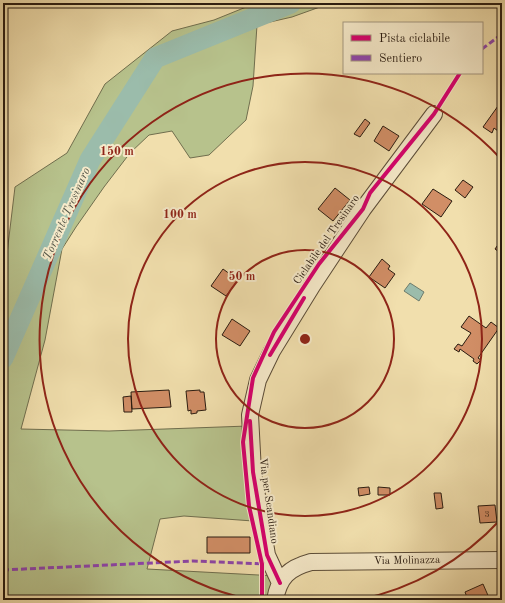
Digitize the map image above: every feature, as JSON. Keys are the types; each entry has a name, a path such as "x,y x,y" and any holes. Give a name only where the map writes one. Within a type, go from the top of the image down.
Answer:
{"street":[{"name":"Via per Scandiano","path":"280,583 267,555 253,472 250,415 258,380 272,351 362,208 434,114"},
{"name":"Via Molinazza","path":"280,583 284,577 297,566 311,562 502,560"},
{"path":"275,600 280,583"}],"green space":[{"path":"256,3 331,3 292,17 257,25 253,86 246,120 209,155 190,158 172,131 149,135 130,153 104,187 62,249 45,340 21,429 109,431 248,426 253,521 184,516 160,519 147,569 277,576 273,600 3,600 3,272 6,262 15,187 67,153 105,84 172,31 214,20"}],"shaded area":[{"path":"410,283 424,292 419,301 404,291"}],"building":[{"path":"498,106 502,108 502,134 494,128 492,133 483,127"},
{"path":"365,119 370,123 360,137 354,134"},
{"path":"383,126 399,136 389,151 374,141"},
{"path":"463,180 473,187 465,198 455,190"},
{"path":"335,188 350,200 333,221 318,209"},
{"path":"433,189 452,201 441,217 422,204"},
{"path":"502,239 502,254 495,249"},
{"path":"382,259 390,266 388,269 395,274 385,288 369,277"},
{"path":"223,269 238,280 226,296 211,286"},
{"path":"469,316 486,328 491,322 499,328 478,358 481,360 477,364 473,361 474,359 460,349 459,352 454,349 458,344 462,346 471,333 461,327"},
{"path":"232,319 250,331 240,346 222,335"},
{"path":"169,390 171,407 132,409 131,392"},
{"path":"200,390 200,392 204,392 206,410 197,411 197,413 191,414 191,410 188,411 186,391"},
{"path":"131,396 132,412 124,412 123,397"},
{"path":"369,487 370,494 359,496 358,488"},
{"path":"378,487 390,488 390,495 378,495"},
{"path":"434,493 441,493 443,508 436,509"},
{"path":"495,505 497,522 480,523 478,506"},
{"path":"207,537 250,537 250,553 207,553"},
{"path":"483,584 490,600 468,600 465,592"}],"waterway":[{"name":"Torrente Tresinaro","path":"3,358 90,160 155,58 291,3"}],"marked path":[{"path":"483,48 502,34"},
{"path":"3,570 193,561 265,564"}],"cycle path":[{"name":"Ciclabile del Tresinaro","path":"262,600 262,564 249,506 243,442 253,378 274,332 319,264 363,209 370,193 434,114 459,74"},
{"path":"270,355 304,298"},
{"path":"250,421 253,472 267,555 280,583"}]}
